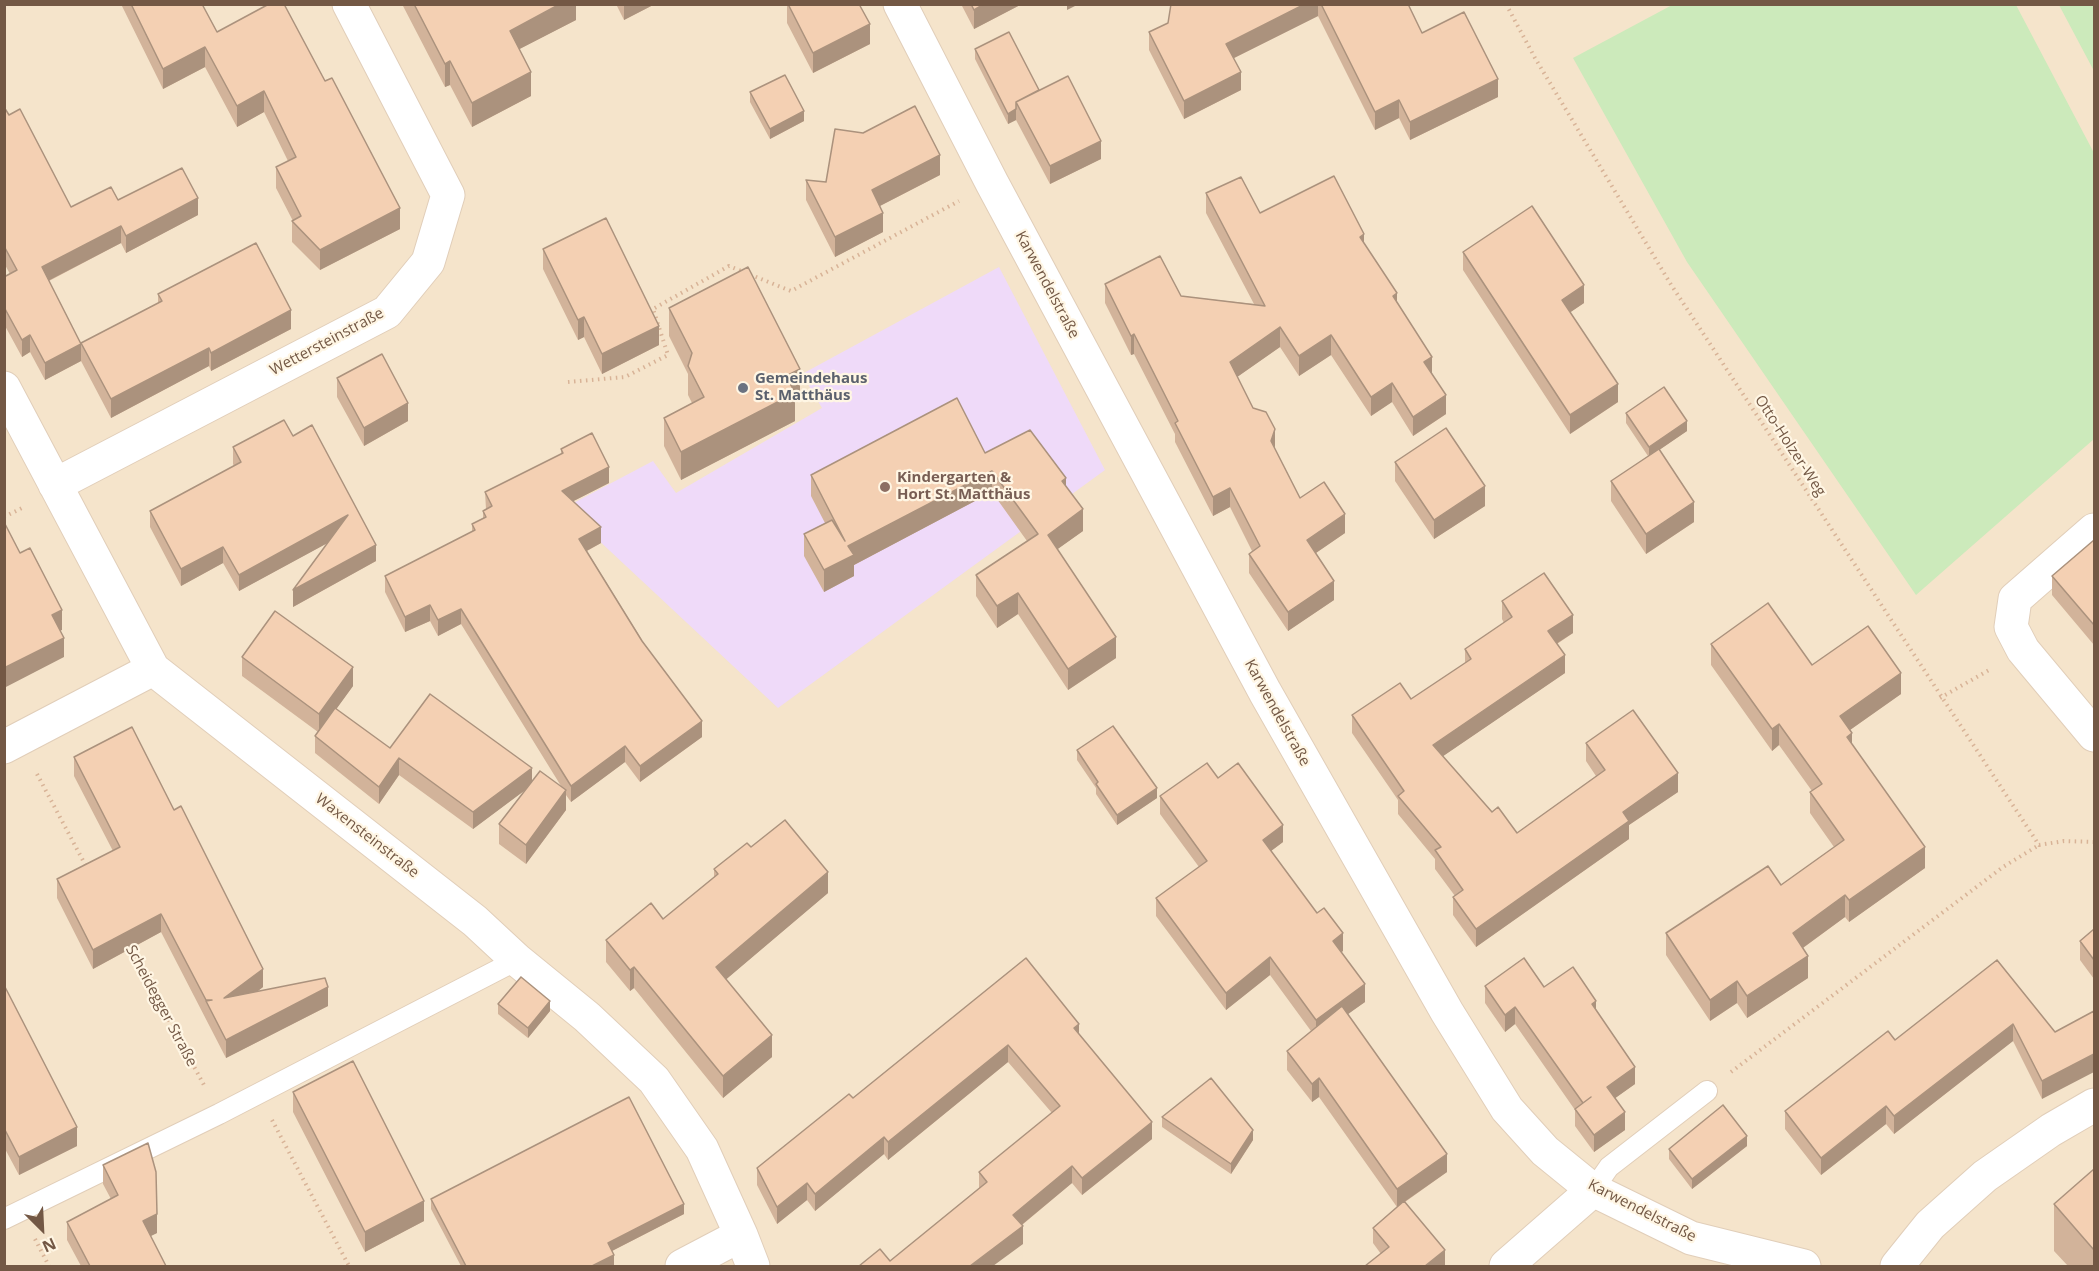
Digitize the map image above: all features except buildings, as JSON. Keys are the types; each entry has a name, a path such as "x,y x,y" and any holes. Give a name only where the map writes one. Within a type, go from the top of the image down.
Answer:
{"street":[{"name":"Wettersteinstraße","path":"54,485 387,312 428,262 448,195 349,4"},
{"name":"Karwendelstraße","path":"900,4 992,183 1265,692 1447,1012 1508,1109 1545,1151 1593,1190 1691,1238 1804,1266"},
{"name":"Waxensteinstraße","path":"4,388 153,669 447,899 587,1017 654,1080 702,1149 753,1266"},
{"path":"2094,530 2015,599 2011,627 2023,650 2094,735"},
{"path":"11,743 153,669"},
{"path":"1897,1266 1930,1225 1985,1176 2051,1130 2094,1104"},
{"path":"1506,1266 1593,1190"},
{"path":"682,1266 741,1235"}],"lane":[{"path":"4,1219 219,1114 517,960"},
{"path":"1593,1190 1609,1167 1707,1091"}],"path":[{"name":"Otto-Holzer-Weg","path":"1506,4 1535,58 1670,283 1940,698 2039,845"},
{"path":"568,382 625,377 668,355 653,309 729,266 791,291 992,183"},
{"path":"1940,698 2023,650"},
{"path":"11,743 91,875"},
{"path":"1707,1091 2003,867 2039,845 2064,841 2094,842"},
{"name":"Scheidegger Straße","path":"124,937 219,1114"},
{"path":"258,1093 349,1266"}],"shaded area":[{"path":"5,5 2094,5 2094,1266 5,1266"},
{"name":"Kindergarten & Hort St. Matthäus","path":"999,267 1105,470 778,708 564,508 653,461 676,493 822,408 802,374"}],"green space":[{"path":"1674,4 2016,5 2094,153 2094,439 1916,595 1687,262 1573,58"},
{"path":"2059,5 2094,5 2094,71"}],"place":[{"name":"Gemeindehaus St. Matthäus","path":"743,388"},
{"name":"Kindergarten & Hort St. Matthäus","path":"885,487"}]}
